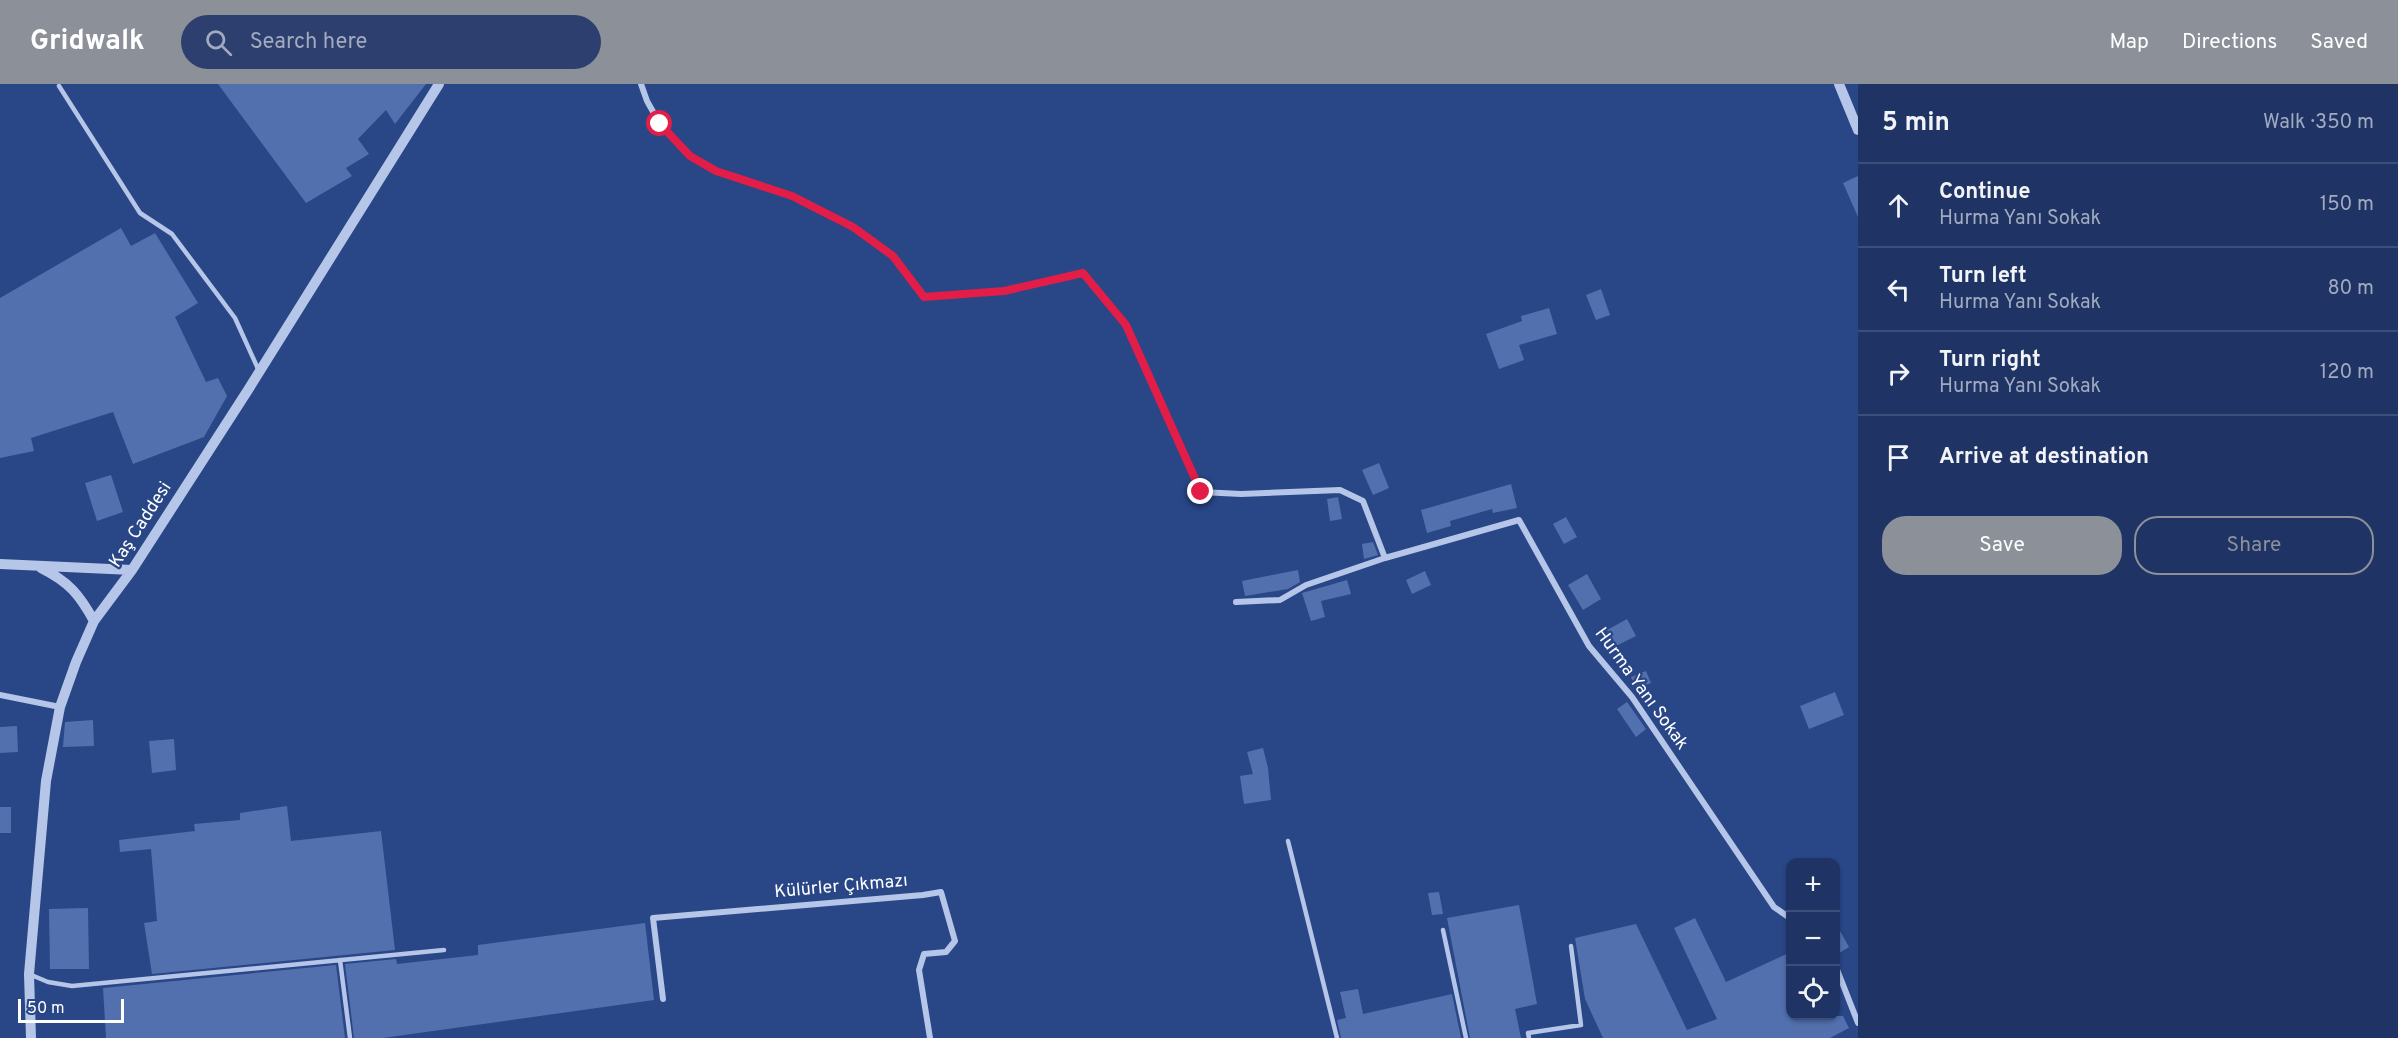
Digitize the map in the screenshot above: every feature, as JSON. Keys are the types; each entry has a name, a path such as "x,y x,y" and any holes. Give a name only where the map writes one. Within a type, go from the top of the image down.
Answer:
{"street":[{"name":"Kaş Caddesi","path":"31,1038 29,974 46,782 60,707 76,662 94,621 132,570 259,373 439,84"},
{"path":"641,84 646,100 660,124 690,156 716,171 792,196 853,227 893,256 924,297 1004,291 1083,273 1126,325 1201,492 1241,494 1340,490 1363,501 1385,558 1306,585 1280,600 1236,602"},
{"path":"1839,84 1858,130"},
{"name":"Hurma Yanı Sokak","path":"1385,558 1519,520 1589,646 1632,696 1774,907 1786,915"},
{"path":"0,564 132,570"},
{"path":"36,565 62,578 80,596 94,621"},
{"path":"0,695 60,707"},
{"name":"Külürler Çıkmazı","path":"663,999 653,918 941,892 955,941 946,952 924,954 920,970 930,1038"},
{"path":"1840,977 1858,1023"}],"lane":[{"path":"59,86 140,213 172,234 235,318 259,373"},
{"path":"1288,841 1337,1038"},
{"path":"1443,930 1466,1038"},
{"path":"1529,1038 1528,1033 1581,1025 1571,946"},
{"path":"29,974 48,982 72,986 444,950"},
{"path":"340,960 350,1038"}],"building":[{"path":"218,84 426,84 395,124 386,110 358,139 369,154 346,168 352,176 306,203"},
{"path":"1858,176 1858,217 1843,183"},
{"path":"121,228 131,246 155,233 198,303 175,317 206,382 218,378 227,396 204,437 133,464 113,412 31,438 34,451 0,458 0,298"},
{"path":"1601,289 1610,315 1596,320 1586,295"},
{"path":"1549,308 1557,334 1519,345 1524,360 1499,369 1486,334 1522,321 1521,316"},
{"path":"1379,463 1389,488 1373,495 1362,470"},
{"path":"111,475 123,512 97,521 85,483"},
{"path":"1511,484 1517,508 1493,513 1492,509 1450,521 1451,526 1427,533 1421,510"},
{"path":"1338,497 1342,519 1330,521 1327,499"},
{"path":"1566,517 1577,537 1564,544 1553,524"},
{"path":"1373,542 1378,555 1364,559 1362,544"},
{"path":"1298,570 1300,582 1288,589 1245,596 1242,581"},
{"path":"1425,571 1431,585 1412,594 1406,580"},
{"path":"1587,574 1601,599 1583,610 1568,585"},
{"path":"1347,580 1351,594 1321,601 1325,617 1311,621 1302,593"},
{"path":"1627,619 1636,636 1616,646 1607,630"},
{"path":"1646,671 1651,683 1636,689 1631,677"},
{"path":"1835,692 1844,715 1809,729 1800,706"},
{"path":"1627,702 1646,729 1636,737 1617,709"},
{"path":"93,720 94,746 63,747 65,722"},
{"path":"17,726 18,752 0,753 0,727"},
{"path":"174,739 176,770 152,773 149,741"},
{"path":"1263,748 1268,768 1271,800 1244,804 1240,776 1253,774 1247,752"},
{"path":"287,806 291,841 381,831 395,950 152,974 144,923 157,921 151,849 120,852 119,840 195,831 194,824 240,820 240,813"},
{"path":"0,807 11,807 11,833 0,833"},
{"path":"1439,892 1443,914 1432,915 1428,893"},
{"path":"1519,905 1537,1004 1515,1009 1521,1038 1470,1038 1447,918"},
{"path":"88,908 89,969 50,969 49,909"},
{"path":"1695,918 1726,982 1786,954 1786,1020 1840,1020 1840,1016 1843,1016 1849,1028 1830,1038 1603,1038 1585,999 1575,938 1636,924 1687,1030 1717,1019 1674,928"},
{"path":"645,923 654,1000 383,1038 354,1038 345,964 396,959 397,964 478,955 478,945"},
{"path":"1840,931 1849,947 1840,953"},
{"path":"336,965 345,1038 106,1038 103,988"},
{"path":"1358,989 1363,1014 1452,994 1461,1038 1341,1038 1337,1020 1346,1018 1340,992"}],"route":[{"path":"660,124 690,156 716,171 792,196 853,227 893,256 924,297 1004,291 1083,273 1126,325 1201,492"}]}
